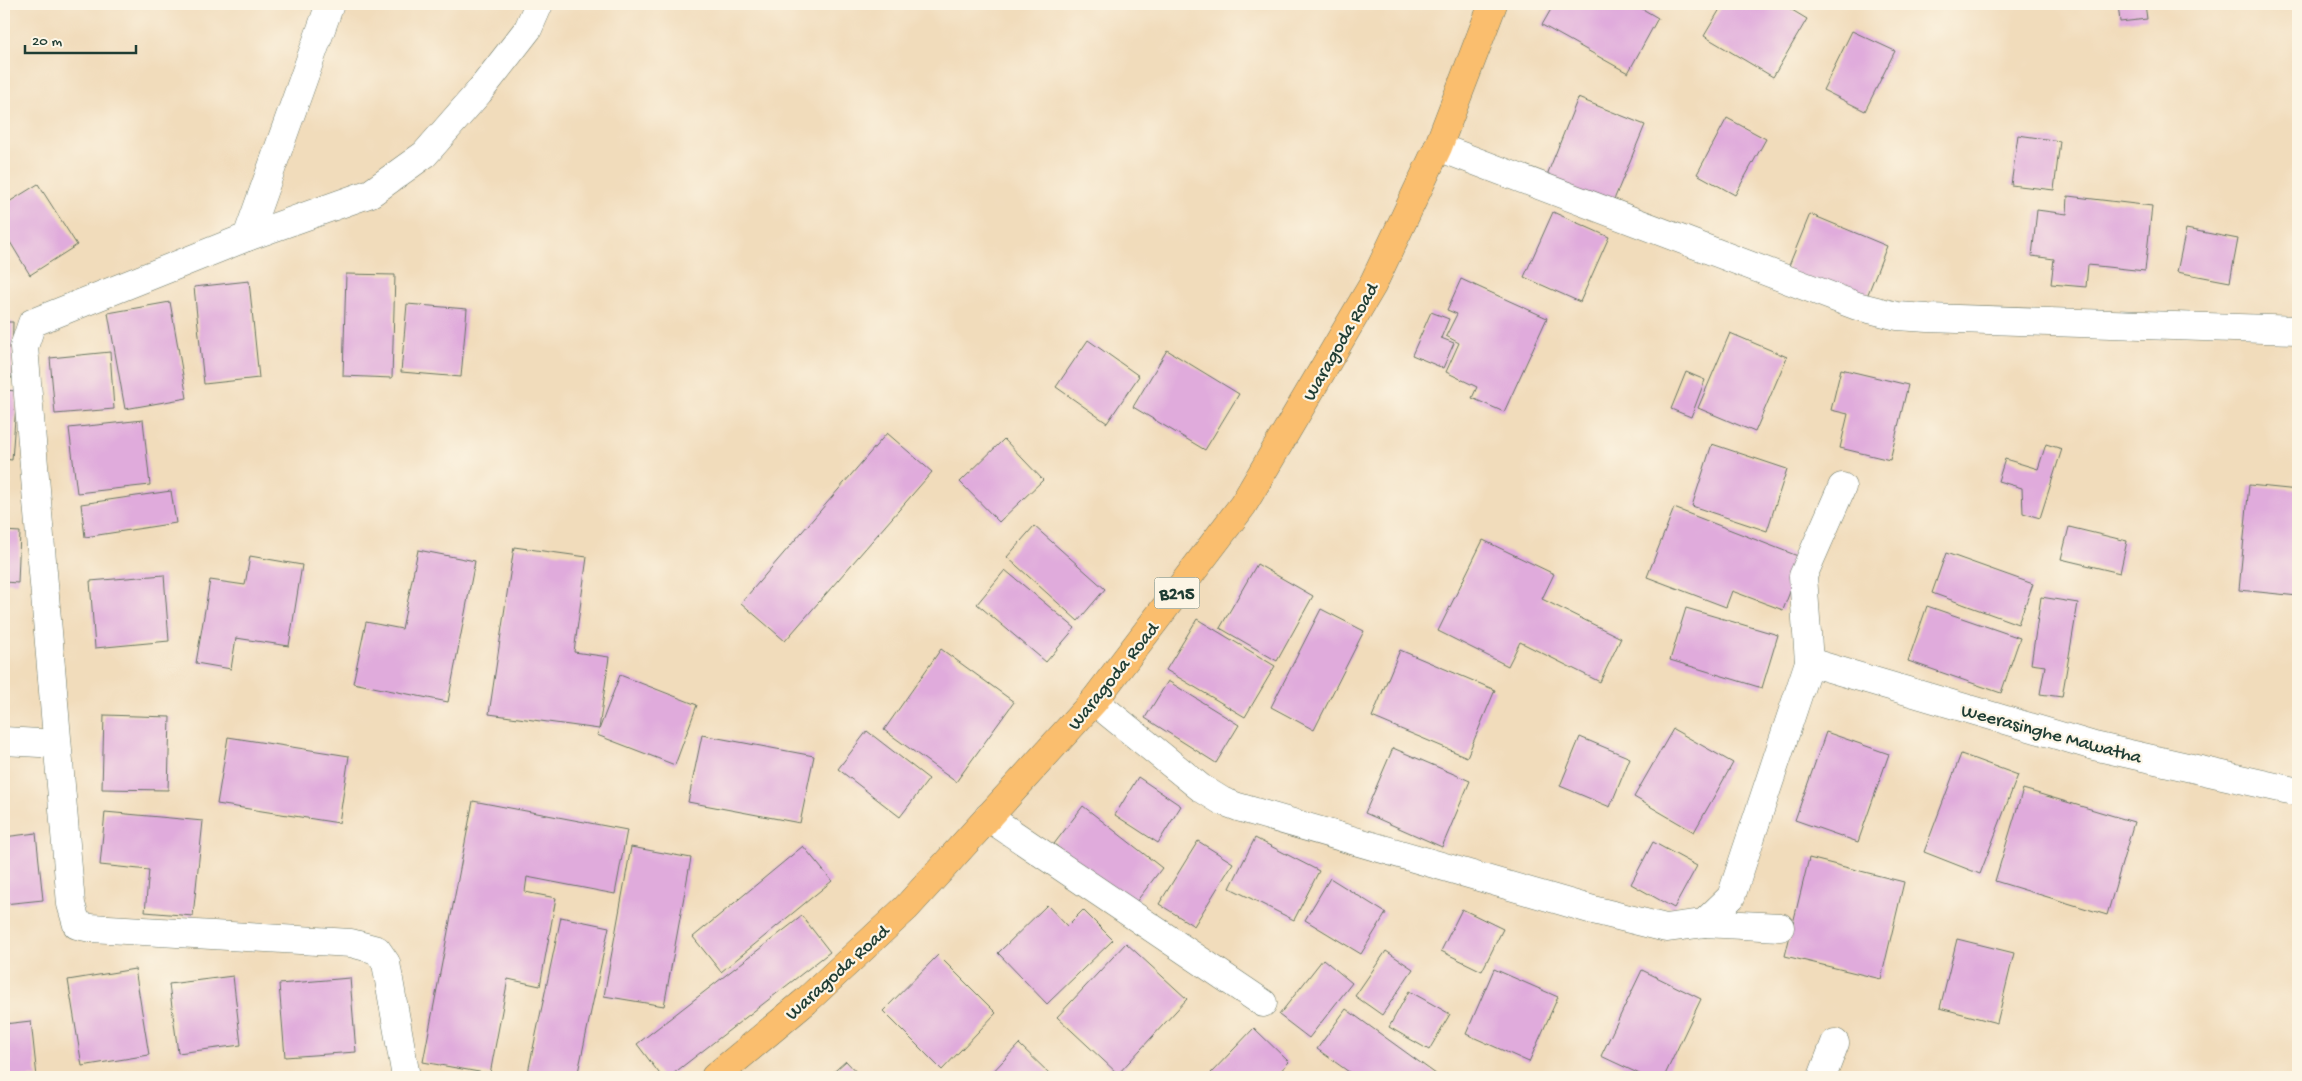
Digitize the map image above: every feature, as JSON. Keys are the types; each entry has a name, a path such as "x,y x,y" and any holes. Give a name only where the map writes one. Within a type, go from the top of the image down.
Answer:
{"main road":[{"name":"Waragoda Road","path":"715,1077 806,1001 906,908 1094,701 1244,505 1372,286 1438,147 1493,4"}],"street":[{"path":"247,237 330,4"},
{"path":"406,1077 386,963 377,950 352,942 91,928 77,925 72,904 57,744 24,347 32,323 247,237 371,193 425,154 479,92 528,29 539,4"},
{"path":"1438,147 1857,306 1897,316 2298,330"},
{"path":"1704,923 1731,897 1809,662 1803,576 1842,487"},
{"name":"Weerasinghe Mawatha","path":"1809,662 2094,746 2298,792"},
{"path":"1094,701 1201,788 1222,801 1238,807 1592,910 1666,928 1704,923 1780,927"},
{"path":"4,741 57,744"},
{"path":"988,818 1263,1003"},
{"path":"1822,1077 1835,1043"}],"building":[{"path":"1554,4 1634,4 1658,18 1628,73 1542,25"},
{"path":"1723,4 1782,4 1807,19 1773,77 1704,36"},
{"path":"2118,4 2145,4 2147,19 2120,22"},
{"path":"1852,31 1895,51 1865,111 1823,90"},
{"path":"1578,98 1645,125 1611,207 1545,180"},
{"path":"1727,118 1766,139 1735,195 1697,174"},
{"path":"2018,135 2060,141 2054,190 2011,185"},
{"path":"38,184 77,245 30,275 4,232 4,205"},
{"path":"2068,196 2152,206 2145,271 2088,265 2086,287 2051,284 2054,259 2032,256 2037,210 2067,214"},
{"path":"1553,212 1609,237 1580,302 1524,277"},
{"path":"1810,214 1887,246 1864,304 1786,273"},
{"path":"2186,229 2238,239 2230,282 2177,272"},
{"path":"346,274 395,275 392,378 343,376"},
{"path":"1461,279 1547,318 1504,412 1472,398 1477,387 1446,372 1459,343 1446,336 1457,314 1447,310"},
{"path":"249,281 259,378 204,384 194,287"},
{"path":"170,302 187,398 125,409 108,313"},
{"path":"407,304 467,309 461,377 401,372"},
{"path":"1431,312 1449,319 1441,338 1454,343 1443,368 1412,355"},
{"path":"4,322 13,322 12,378 4,378"},
{"path":"1730,333 1787,357 1755,432 1698,408"},
{"path":"1088,340 1139,376 1107,423 1056,387"},
{"path":"1167,350 1239,394 1205,450 1133,407"},
{"path":"110,352 114,409 55,414 50,358"},
{"path":"1841,369 1908,385 1890,460 1840,448 1848,414 1831,410"},
{"path":"1686,372 1705,380 1691,417 1671,409"},
{"path":"4,390 17,391 12,460 4,459"},
{"path":"143,420 150,485 77,493 69,428"},
{"path":"887,433 932,472 785,641 741,603"},
{"path":"1004,439 1043,480 999,522 960,482"},
{"path":"1712,444 1787,469 1767,531 1692,506"},
{"path":"2046,444 2062,449 2040,518 2023,513 2022,488 1998,481 2005,459 2038,469"},
{"path":"2249,485 2298,490 2298,596 2239,590"},
{"path":"171,491 176,523 85,537 81,504"},
{"path":"1674,508 1803,558 1783,610 1732,591 1726,607 1647,577"},
{"path":"1034,526 1105,589 1078,621 1007,557"},
{"path":"2069,527 2127,541 2120,573 2061,559"},
{"path":"4,531 20,532 18,583 4,582"},
{"path":"1483,540 1554,574 1542,599 1621,638 1600,682 1520,642 1508,666 1438,631"},
{"path":"514,547 587,557 574,652 609,657 599,729 489,714"},
{"path":"418,550 475,561 448,702 353,683 366,622 402,629"},
{"path":"1946,553 2033,584 2018,624 1932,593"},
{"path":"250,556 302,565 289,646 236,638 231,669 196,663 210,580 245,585"},
{"path":"1257,564 1313,596 1277,661 1220,628"},
{"path":"1005,570 1075,628 1046,662 977,604"},
{"path":"164,575 169,641 95,648 90,581"},
{"path":"2041,597 2078,603 2062,697 2040,694 2045,666 2031,664"},
{"path":"1927,606 2020,638 2001,693 1908,661"},
{"path":"1686,608 1778,635 1762,688 1670,660"},
{"path":"1321,609 1364,631 1314,730 1271,707"},
{"path":"1197,619 1275,666 1245,717 1166,670"},
{"path":"941,649 1014,702 956,782 884,730"},
{"path":"1400,650 1495,690 1467,757 1372,717"},
{"path":"620,675 697,705 675,765 597,735"},
{"path":"1168,681 1239,725 1216,763 1145,718"},
{"path":"104,715 170,717 168,790 102,789"},
{"path":"1673,729 1733,763 1694,832 1634,797"},
{"path":"867,731 929,779 900,817 838,769"},
{"path":"1826,732 1889,754 1858,842 1795,820"},
{"path":"702,735 814,756 800,823 688,802"},
{"path":"228,737 349,756 339,823 217,804"},
{"path":"1580,737 1630,758 1610,807 1560,786"},
{"path":"1393,748 1470,781 1442,847 1365,813"},
{"path":"1961,754 2018,775 1980,874 1924,852"},
{"path":"1138,777 1181,806 1158,843 1115,815"},
{"path":"2023,789 2134,822 2107,915 1995,881"},
{"path":"473,801 627,830 615,894 527,877 525,892 556,898 540,986 508,979 490,1074 423,1062"},
{"path":"1083,806 1162,868 1133,906 1054,844"},
{"path":"105,812 203,821 193,916 145,912 149,870 100,865"},
{"path":"36,833 43,900 4,904 4,837"},
{"path":"1255,838 1319,871 1294,920 1230,888"},
{"path":"1198,841 1233,863 1194,926 1159,904"},
{"path":"1653,842 1697,866 1674,908 1631,884"},
{"path":"803,846 832,881 721,972 693,937"},
{"path":"631,847 691,858 664,1006 604,996"},
{"path":"1809,858 1904,882 1881,979 1785,956"},
{"path":"1330,878 1386,913 1361,954 1305,920"},
{"path":"1047,905 1067,926 1083,910 1113,940 1047,1004 998,953"},
{"path":"1462,909 1503,929 1482,971 1441,951"},
{"path":"802,916 830,952 669,1077 662,1077 637,1044"},
{"path":"561,917 609,927 577,1077 527,1077"},
{"path":"1957,939 2014,953 1997,1023 1940,1008"},
{"path":"1126,943 1187,999 1118,1074 1057,1017"},
{"path":"1386,951 1413,969 1382,1015 1355,996"},
{"path":"938,955 996,1013 942,1070 883,1011"},
{"path":"1323,959 1352,983 1309,1038 1279,1015"},
{"path":"135,969 149,1055 82,1066 68,980"},
{"path":"1494,969 1558,997 1529,1062 1466,1034"},
{"path":"1642,970 1701,999 1664,1077 1646,1077 1601,1056"},
{"path":"233,976 241,1045 178,1053 169,984"},
{"path":"350,978 356,1052 285,1057 279,984"},
{"path":"1409,991 1450,1014 1429,1050 1389,1027"},
{"path":"1346,1009 1440,1077 1356,1077 1317,1049"},
{"path":"31,1021 37,1077 4,1077 4,1024"},
{"path":"1254,1028 1289,1062 1275,1077 1216,1077 1211,1073"},
{"path":"1019,1044 1053,1077 988,1077"},
{"path":"846,1061 861,1077 828,1077"}]}
